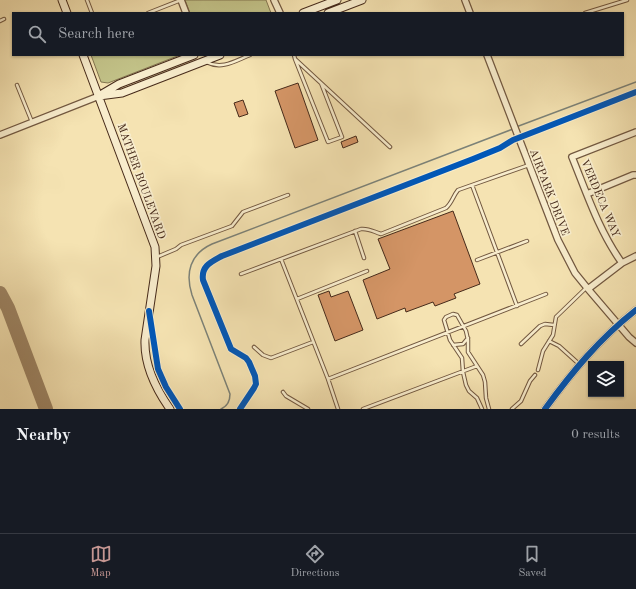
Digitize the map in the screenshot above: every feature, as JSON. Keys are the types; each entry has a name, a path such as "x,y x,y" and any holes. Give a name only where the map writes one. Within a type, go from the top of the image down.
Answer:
{"street":[{"path":"62,0 67,12"},
{"path":"181,0 186,12"},
{"path":"274,0 280,12"},
{"path":"306,12 337,0"},
{"path":"331,12 362,0"},
{"path":"465,0 470,12"},
{"name":"MATHER BOULEVARD","path":"83,56 153,242 156,266 145,340 145,352 156,387 170,409"},
{"path":"0,135 99,96 119,84 191,56"},
{"path":"99,96 122,93 205,58 215,56"},
{"name":"AIRPARK DRIVE","path":"487,56 558,240 575,273 629,338 636,343"},
{"name":"VERDECA WAY","path":"622,263 604,235 572,157 636,132"},
{"path":"587,194 636,175"},
{"path":"587,288 622,263 636,256"},
{"path":"545,409 579,364 618,324 636,310"}],"lane":[{"path":"87,0 92,12"},
{"path":"151,12 181,0"},
{"path":"588,12 627,0"},
{"path":"0,21 4,19"},
{"path":"205,58 212,65 225,66 248,56"},
{"path":"294,56 328,142 342,137 321,83"},
{"path":"295,59 390,147"},
{"path":"17,84 32,122"},
{"path":"241,274 361,229 368,228 374,232 382,234 446,208 451,204 458,190 529,165"},
{"path":"472,185 516,306"},
{"path":"156,257 232,226 243,212 288,195"},
{"path":"354,231 364,258"},
{"path":"477,260 527,241"},
{"path":"281,259 328,379 338,409"},
{"path":"296,299 367,271"},
{"path":"538,370 543,351 553,335 556,317 587,288"},
{"path":"328,379 546,294"},
{"path":"482,409 477,398 469,391 466,385 462,358 452,345 447,332 444,320 446,317 453,314 457,315 464,326 468,338 468,352 483,375 489,409"},
{"path":"521,344 540,326 545,324 554,326"},
{"path":"452,345 463,344 468,338"},
{"path":"550,341 559,346 579,364"},
{"path":"254,347 263,355 271,358 313,342"},
{"path":"364,409 477,366"},
{"path":"512,409 521,402 530,381 535,375"},
{"path":"283,392 286,396 308,409"}],"green space":[{"path":"185,0 266,0 271,12 190,12"},
{"path":"91,56 177,56 108,83 101,82"}],"building":[{"path":"298,83 318,140 295,148 275,91"},
{"path":"243,100 248,114 239,117 234,103"},
{"path":"356,136 358,142 343,148 341,142"},
{"path":"453,211 480,284 454,294 456,298 435,306 433,302 406,312 405,308 377,319 363,280 390,269 378,239"},
{"path":"329,291 331,297 348,291 363,330 335,341 318,295"}],"waterway":[{"path":"516,127 636,82"},
{"path":"221,409 228,403 230,394 190,287 189,272 194,259 199,253 212,244 513,129"}],"taxiway":[{"path":"0,293 8,308 46,409"}],"cycle path":[{"path":"240,409 256,384 255,376 246,358 231,349 203,280 204,271 208,265 222,256 473,159 500,148 513,140 636,92"},
{"path":"545,409 587,356 610,332 636,310"},
{"path":"149,311 158,369 166,387 180,409"}]}
